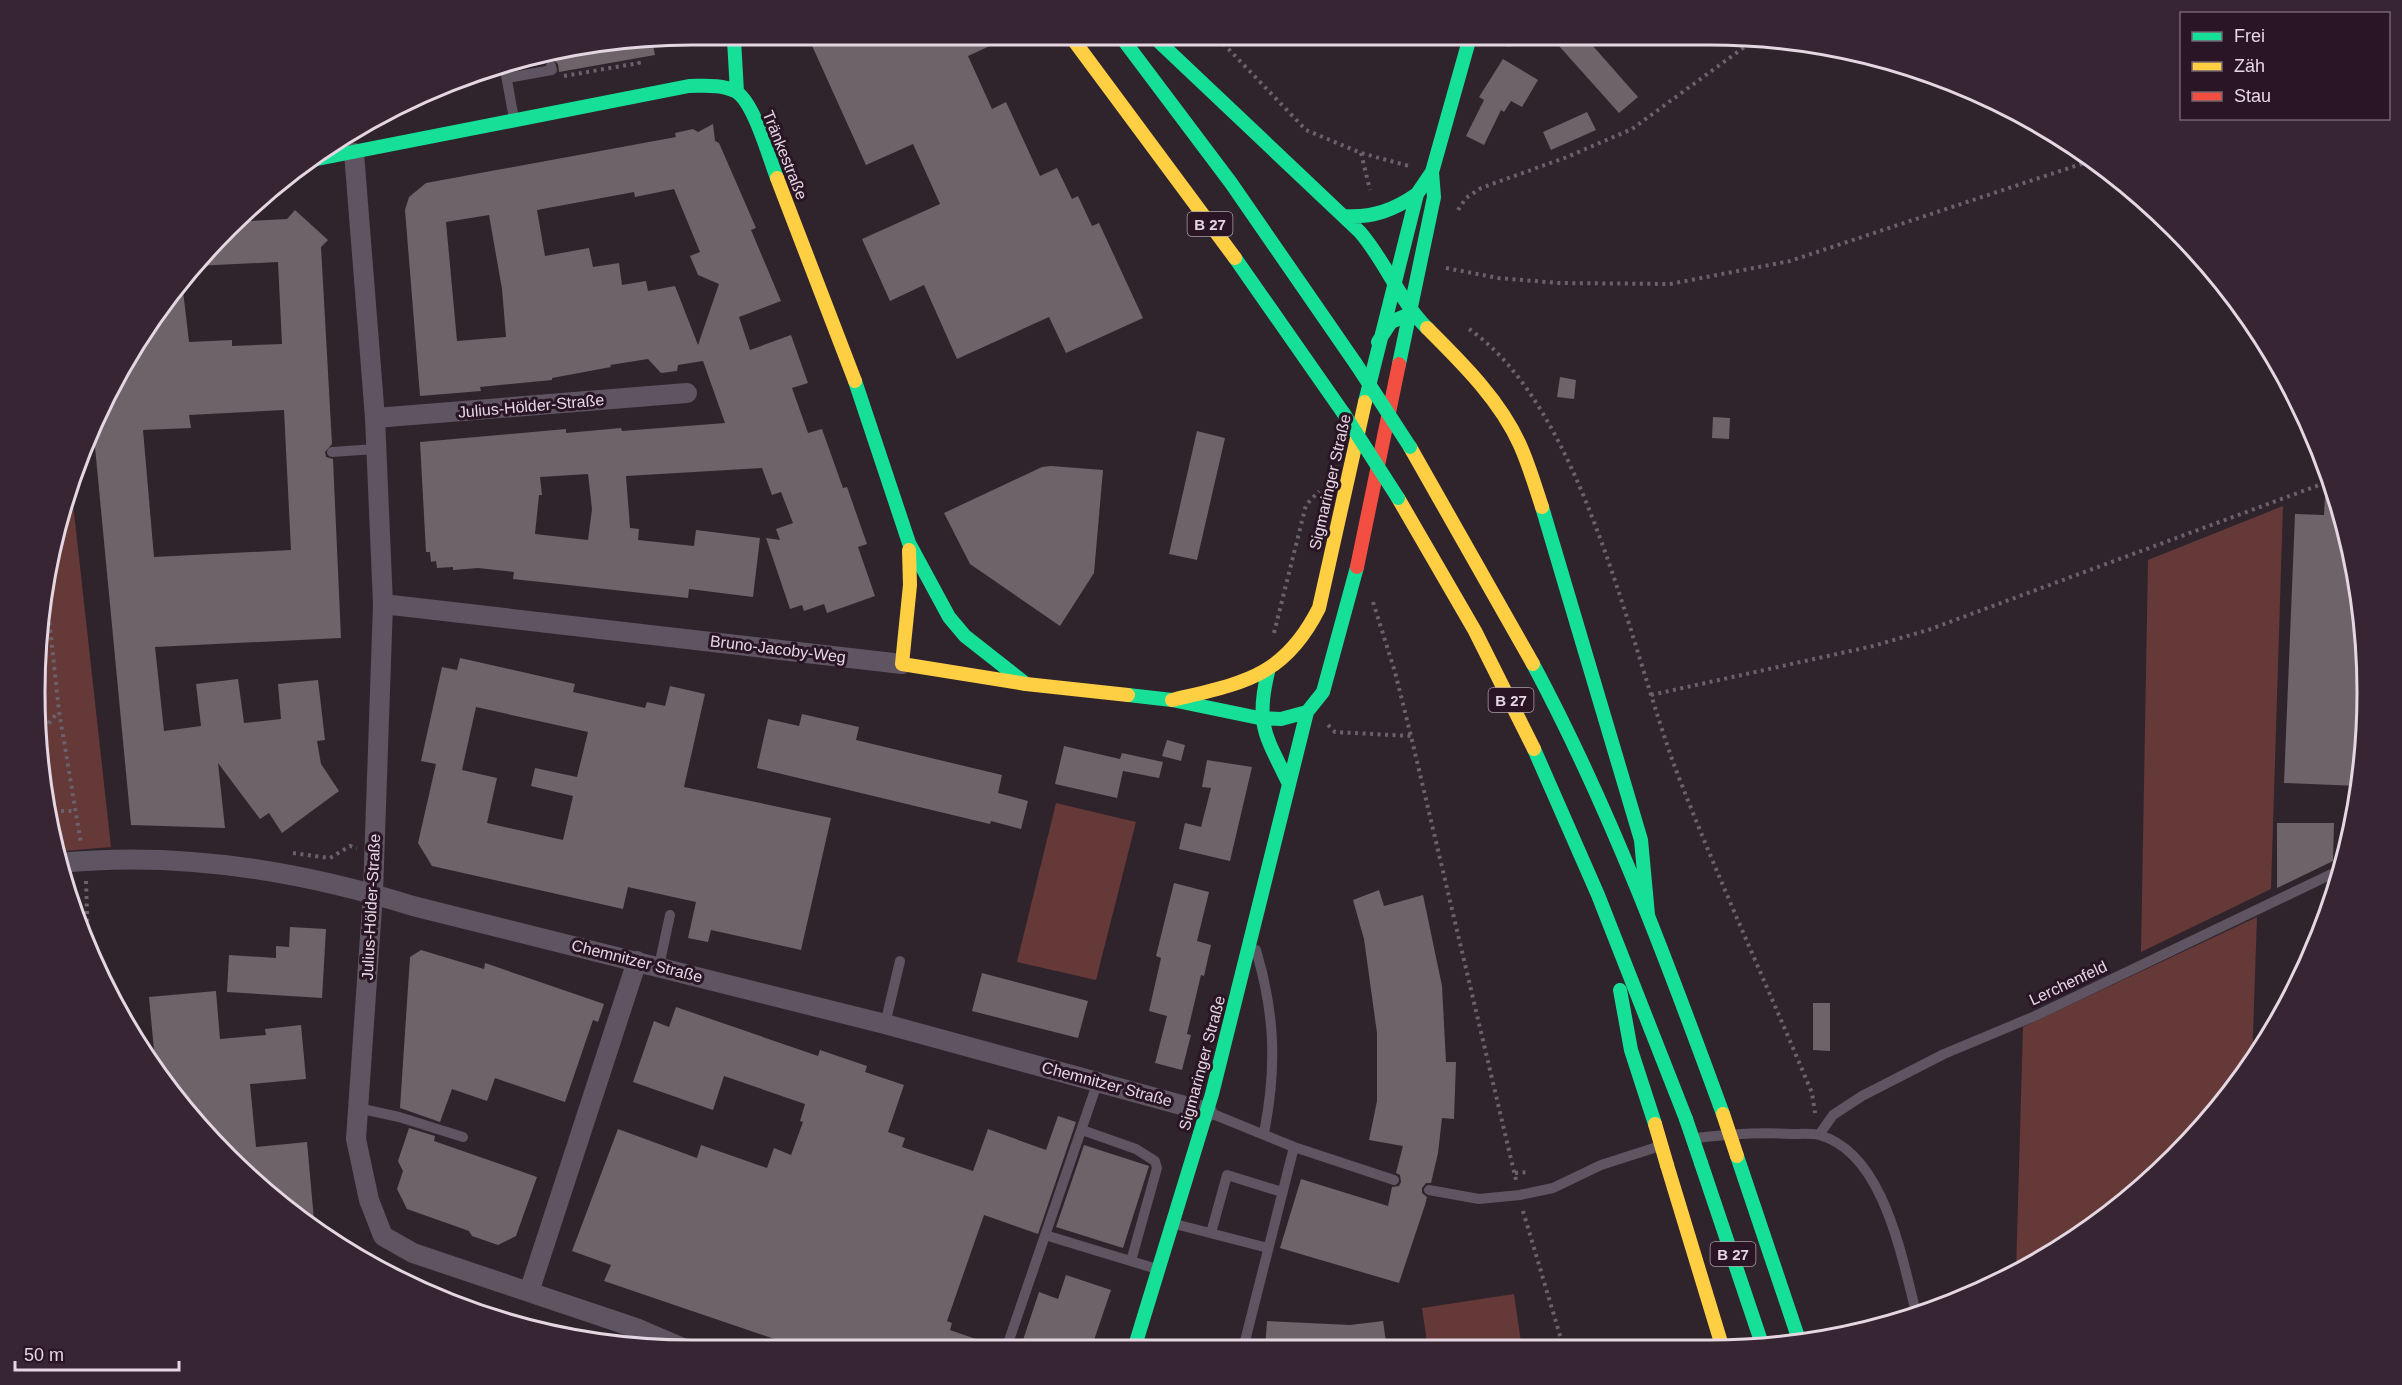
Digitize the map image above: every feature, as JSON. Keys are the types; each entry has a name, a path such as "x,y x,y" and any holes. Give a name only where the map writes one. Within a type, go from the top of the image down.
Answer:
{"main road":[{"path":"330,156 515,122 689,86 718,86 737,92 734,45"},
{"name":"B 27","path":"1077,45 1247,274 1344,414 1398,498 1499,676 1605,911 1686,1119 1760,1338"},
{"name":"B 27","path":"1127,45 1231,183 1356,364 1410,447 1501,601 1557,711 1648,915 1723,1114 1797,1334"},
{"path":"1162,45 1344,216 1377,252 1395,279 1412,313 1399,314 1389,321 1378,342"},
{"name":"Sigmaringer Straße","path":"1268,672 1292,655 1310,630 1318,608 1378,342 1417,194 1432,172 1468,45"},
{"name":"Tränkestraße","path":"737,92 753,115 872,426 909,543 949,617 965,636 1026,684"},
{"name":"Sigmaringer Straße","path":"1137,1340 1175,1224 1208,1112 1307,712 1323,692 1337,645 1412,313 1434,197 1432,172"},
{"path":"1344,216 1378,216 1393,211 1417,194"},
{"name":"B 27","path":"1412,313 1465,366 1485,390 1520,444 1536,482 1641,840 1648,915"},
{"name":"Tränkestraße","path":"902,664 910,585 909,543"},
{"name":"Bruno-Jacoby-Weg","path":"902,664 1026,684 1172,700 1259,718 1281,719 1307,712"},
{"path":"1268,672 1260,701 1259,718 1262,731 1288,782"},
{"name":"Bruno-Jacoby-Weg","path":"1172,700 1268,672"},
{"path":"1605,911 1631,1050 1720,1340"}],"street":[{"name":"Julius-Hölder-Straße","path":"354,153 375,418 383,604 373,893 356,1139 369,1200 383,1236 413,1253 529,1292 632,1337"},
{"name":"Julius-Hölder-Straße","path":"375,418 687,393"},
{"name":"Bruno-Jacoby-Weg","path":"383,604 902,664"},
{"name":"Chemnitzer Straße","path":"68,862 113,858 191,860 258,868 373,893 413,906 885,1024 1208,1112"},
{"path":"529,1292 637,961"}],"lane":[{"path":"507,78 552,70 551,66"},
{"path":"506,73 515,122"},
{"path":"332,452 376,449"},
{"name":"Lerchenfeld","path":"1819,1135 1833,1115 1862,1096 1944,1054 2035,1016 2331,874"},
{"path":"659,966 670,915"},
{"path":"1252,938 1268,990 1272,1019 1271,1097 1264,1133"},
{"path":"885,1024 900,961"},
{"path":"1009,1340 1098,1081"},
{"path":"358,1108 399,1117 463,1137"},
{"path":"1208,1112 1294,1147 1394,1180"},
{"path":"1082,1130 1136,1149 1155,1161 1157,1168 1131,1261"},
{"path":"1429,1191 1479,1199 1520,1195 1553,1188 1601,1165 1634,1153 1680,1141 1749,1132 1819,1135 1845,1150 1866,1170 1889,1214 1915,1307"},
{"path":"1245,1340 1294,1147"},
{"path":"1210,1233 1227,1175 1282,1192"},
{"path":"1175,1224 1268,1248"},
{"path":"1046,1235 1160,1270"}],"path":[{"path":"1225,45 1306,130 1361,153 1432,172"},
{"path":"1456,220 1457,210 1466,198 1481,188 1567,157 1632,129 1746,46"},
{"path":"617,67 639,63 637,58"},
{"path":"1446,268 1498,278 1558,283 1670,284 1790,261 2082,163"},
{"path":"1444,278 1449,257"},
{"path":"1464,326 1481,337 1514,372 1545,417 1590,511 1651,694 1714,866 1757,959 1812,1093 1819,1135"},
{"path":"1651,694 1873,646 1928,630 2323,485"},
{"path":"1370,597 1395,672 1412,736 1529,1235 1561,1340"},
{"path":"49,622 59,711 83,861 86,920"},
{"path":"46,727 59,711"},
{"path":"1307,712 1335,732 1412,736"},
{"path":"56,811 74,811"},
{"path":"282,851 330,858 350,846 374,852"},
{"path":"1515,1173 1528,1172"}],"shaded area":[{"path":"73,504 111,847 65,851 57,819 46,735 46,650 57,566"},
{"path":"2283,506 2271,889 2141,952 2148,560"},
{"path":"1056,803 1136,822 1096,980 1017,962"},
{"path":"2257,917 2253,1044 2248,1052 2196,1119 2136,1179 2069,1231 2016,1262 2023,1027"},
{"path":"1514,1294 1521,1340 1427,1340 1422,1308"}],"building":[{"path":"812,45 992,45 968,56 992,109 1006,102 1040,176 1057,168 1072,199 1078,196 1092,226 1099,223 1143,318 1066,353 1049,317 957,359 924,285 890,301 862,239 940,204 913,144 866,165"},
{"path":"1558,45 1592,45 1638,97 1619,113"},
{"path":"650,46 653,46 655,55 559,72 558,64 553,60"},
{"path":"1503,59 1538,80 1522,107 1511,101 1504,112 1501,110 1484,145 1466,136 1484,100 1479,97"},
{"path":"1587,112 1596,130 1551,150 1543,132"},
{"path":"713,124 715,141 719,143 756,228 751,230 781,301 739,317 750,350 791,335 808,383 792,388 808,433 822,429 843,488 847,487 867,544 858,547 875,596 827,613 824,604 804,611 802,605 790,609 766,538 780,540 776,529 793,523 781,492 772,495 762,468 626,476 630,528 639,529 638,540 694,546 696,530 760,538 753,597 689,589 688,598 513,579 514,572 478,568 453,570 453,567 437,568 436,561 431,562 430,552 426,552 420,442 566,429 566,433 621,428 622,431 725,423 703,361 678,365 677,371 661,373 648,359 610,365 611,367 552,378 552,380 480,387 481,391 420,396 405,210 409,197 426,183 676,137 675,133 693,129 698,132","holes":["674,189 700,252 690,256 698,275 719,284 698,345 675,286 648,291 646,281 622,285 619,263 593,267 589,248 545,256 537,210 634,192 635,197","489,215 502,289 506,337 457,341 446,222","588,474 592,509 588,540 535,534 539,495 542,495 540,477"]},
{"path":"295,210 328,240 321,247 332,444 325,452 326,457 333,459 341,638 155,647 164,731 201,726 196,684 238,679 244,723 281,719 278,684 318,680 325,740 317,741 321,764 339,791 282,833 269,813 260,819 218,763 225,828 131,825 95,444 132,369 154,333 183,293 189,342 232,340 232,346 282,344 278,262 207,265 250,221 287,219","holes":["284,410 291,550 154,557 143,430 191,428 189,415"]},
{"path":"1560,377 1576,380 1574,399 1557,397"},
{"path":"1713,417 1730,418 1729,439 1712,438"},
{"path":"1197,431 1225,438 1197,560 1169,554"},
{"path":"1042,467 1103,470 1094,573 1060,626 970,564 944,513"},
{"path":"2325,492 2345,566 2356,650 2356,735 2350,786 2284,783 2295,514 2324,515"},
{"path":"460,658 575,684 573,692 645,708 647,702 665,706 670,686 705,694 684,787 831,818 801,950 711,930 708,942 688,938 696,902 628,887 623,909 432,866 418,843 436,764 421,761 442,667 457,670","holes":["476,707 588,732 577,777 535,768 531,786 573,796 563,840 487,823 497,778 462,770"]},
{"path":"802,714 859,727 856,740 1002,775 998,793 1028,801 1021,829 991,821 990,824 757,768 768,719 799,726"},
{"path":"1167,740 1185,745 1181,761 1162,756"},
{"path":"1064,746 1120,759 1122,753 1163,762 1159,778 1123,771 1117,798 1055,784"},
{"path":"1207,760 1252,767 1230,861 1179,849 1185,823 1201,827 1211,788 1202,787"},
{"path":"2277,823 2334,823 2333,861 2277,888"},
{"path":"1174,883 1209,892 1197,941 1211,945 1204,976 1201,975 1187,1034 1191,1035 1182,1070 1155,1063 1167,1016 1149,1011 1161,958 1156,956"},
{"path":"1379,890 1384,906 1423,895 1442,986 1446,1062 1456,1062 1454,1119 1442,1118 1438,1153 1431,1183 1426,1183 1422,1188 1422,1193 1427,1197 1399,1283 1280,1248 1301,1179 1388,1206 1392,1187 1399,1186 1401,1182 1400,1175 1396,1173 1403,1146 1369,1140 1377,1101 1377,1033 1364,939 1353,900"},
{"path":"290,927 326,929 322,998 227,992 229,955 276,958 276,946 289,947"},
{"path":"421,950 484,969 485,963 604,1004 598,1022 593,1020 565,1102 495,1078 487,1101 452,1089 440,1122 400,1108 410,957"},
{"path":"982,973 1088,1001 1078,1038 972,1011"},
{"path":"216,991 220,1039 266,1035 265,1029 301,1025 306,1079 250,1084 256,1147 307,1142 314,1217 266,1179 235,1150 179,1087 154,1052 149,997"},
{"path":"1813,1003 1830,1003 1830,1051 1813,1050"},
{"path":"676,1007 818,1056 820,1050 867,1066 865,1072 904,1085 888,1132 905,1138 902,1147 973,1171 988,1129 1046,1150 1058,1116 1076,1122 1038,1234 984,1215 947,1321 952,1323 950,1330 979,1340 778,1340 604,1281 611,1265 572,1251 618,1129 697,1158 701,1145 767,1168 774,1148 791,1155 803,1122 800,1121 805,1104 724,1076 713,1110 633,1082 654,1021 669,1027"},
{"path":"409,1128 435,1136 434,1141 537,1177 516,1236 498,1245 472,1236 469,1231 407,1209 397,1189 403,1171 398,1161"},
{"path":"1084,1145 1149,1166 1123,1248 1056,1227"},
{"path":"1066,1275 1111,1290 1094,1340 1023,1340 1039,1292 1058,1299"},
{"path":"1267,1321 1350,1325 1383,1321 1386,1340 1266,1340"}],"traffic: fast":[{"path":"734,45 737,92"},
{"path":"1127,45 1231,183 1356,364"},
{"path":"1162,45 1360,232 1378,256 1408,305 1427,328"},
{"path":"1365,402 1417,194 1432,172 1468,45"},
{"path":"329,157 689,86 712,86 735,91 742,97 755,118 777,178"},
{"path":"1399,364 1434,197 1432,172"},
{"path":"1344,216 1364,216 1383,212 1417,194"},
{"path":"1235,258 1344,414"},
{"path":"1378,342 1391,322 1412,313"},
{"path":"1356,364 1410,447"},
{"path":"855,381 909,543 949,617 965,636 1026,684"},
{"path":"1344,414 1398,498"},
{"path":"1542,507 1641,840 1648,915"},
{"path":"1137,1340 1212,1094 1307,712 1323,692 1357,567"},
{"path":"1533,664 1561,718 1612,829 1659,942 1723,1114"},
{"path":"1268,672 1263,705 1265,730 1288,782"},
{"path":"1128,695 1172,700 1259,718 1281,719 1307,712"},
{"path":"1534,749 1598,895 1686,1119"},
{"path":"1620,990 1631,1050 1655,1124"},
{"path":"1686,1119 1701,1163"},
{"path":"1737,1156 1797,1334"},
{"path":"1701,1163 1760,1338"}],"traffic: slow":[{"path":"1077,45 1235,258"},
{"path":"777,178 855,381"},
{"path":"1427,328 1479,382 1512,428 1542,507"},
{"path":"1172,700 1220,688 1259,674 1291,650 1306,631 1319,608 1365,402"},
{"path":"1410,447 1533,664"},
{"path":"1398,498 1475,631 1534,749"},
{"path":"909,550 910,585 902,664 1026,684 1128,695"},
{"path":"1723,1114 1737,1156"},
{"path":"1655,1124 1667,1165"},
{"path":"1667,1165 1720,1340"}],"traffic: jam":[{"path":"1357,567 1399,364"}]}
